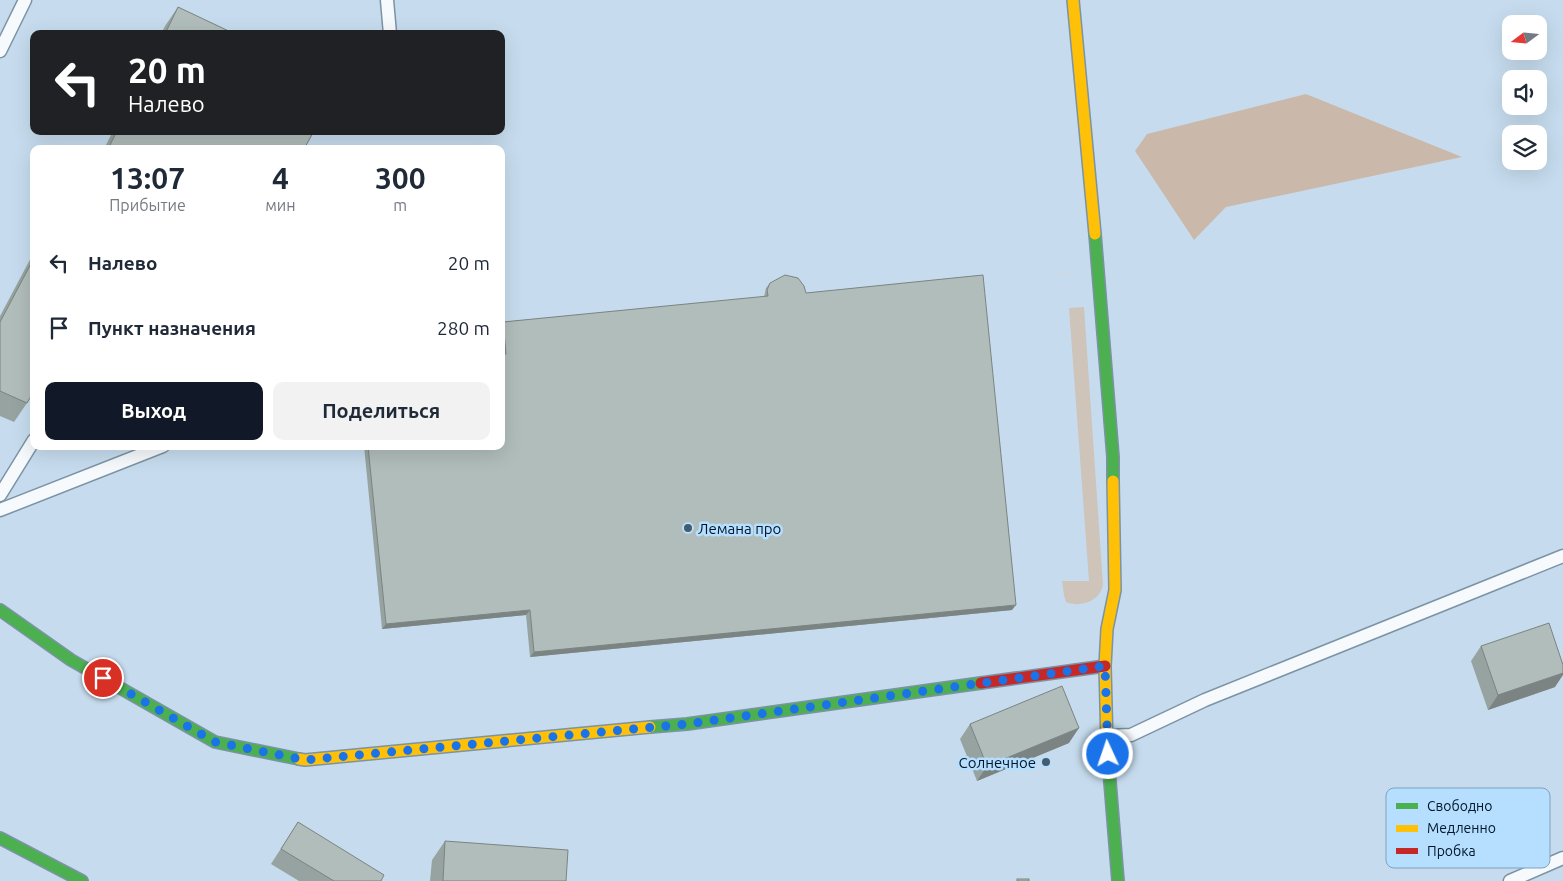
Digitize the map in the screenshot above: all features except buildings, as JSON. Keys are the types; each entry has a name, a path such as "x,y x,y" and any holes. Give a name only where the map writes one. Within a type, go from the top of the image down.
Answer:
{"main road":[{"path":"1073,0 1113,457 1115,590 1108,629 1105,666 1106,736 1118,881"},
{"path":"0,610 71,660 215,742 305,760 687,724 1105,666"},
{"path":"0,838 82,881"}],"lane":[{"path":"0,51 25,0"},
{"path":"387,0 390,30"},
{"path":"0,495 30,446"},
{"path":"0,510 153,450"},
{"path":"1106,736 1131,734 1206,700 1563,556"},
{"path":"1550,864 1563,858"},
{"path":"1510,881 1540,868"}],"shaded area":[{"path":"1306,94 1462,157 1226,207 1194,240 1135,151 1147,134"},
{"path":"1084,307 1103,585 1101,591 1094,599 1089,602 1072,604 1066,602 1062,581 1089,581 1069,308"}],"traffic: fast":[{"path":"1095,234 1113,457 1113,481"},
{"path":"0,610 71,660 215,742 299,759"},
{"path":"650,727 687,724 981,683"},
{"path":"1107,745 1118,881"},
{"path":"0,838 82,881"}],"traffic: slow":[{"path":"1073,0 1095,234"},
{"path":"1107,745 1105,666 1107,629 1115,590 1113,481"},
{"path":"299,759 305,760 650,727"}],"traffic: jam":[{"path":"981,683 1105,666"}],"place":[{"name":"Лемана про","path":"688,528"},
{"name":"Солнечное","path":"1046,762"}],"route":[{"path":"103,678 215,742 305,760 687,724 899,693 1105,666 1108,754"}]}
